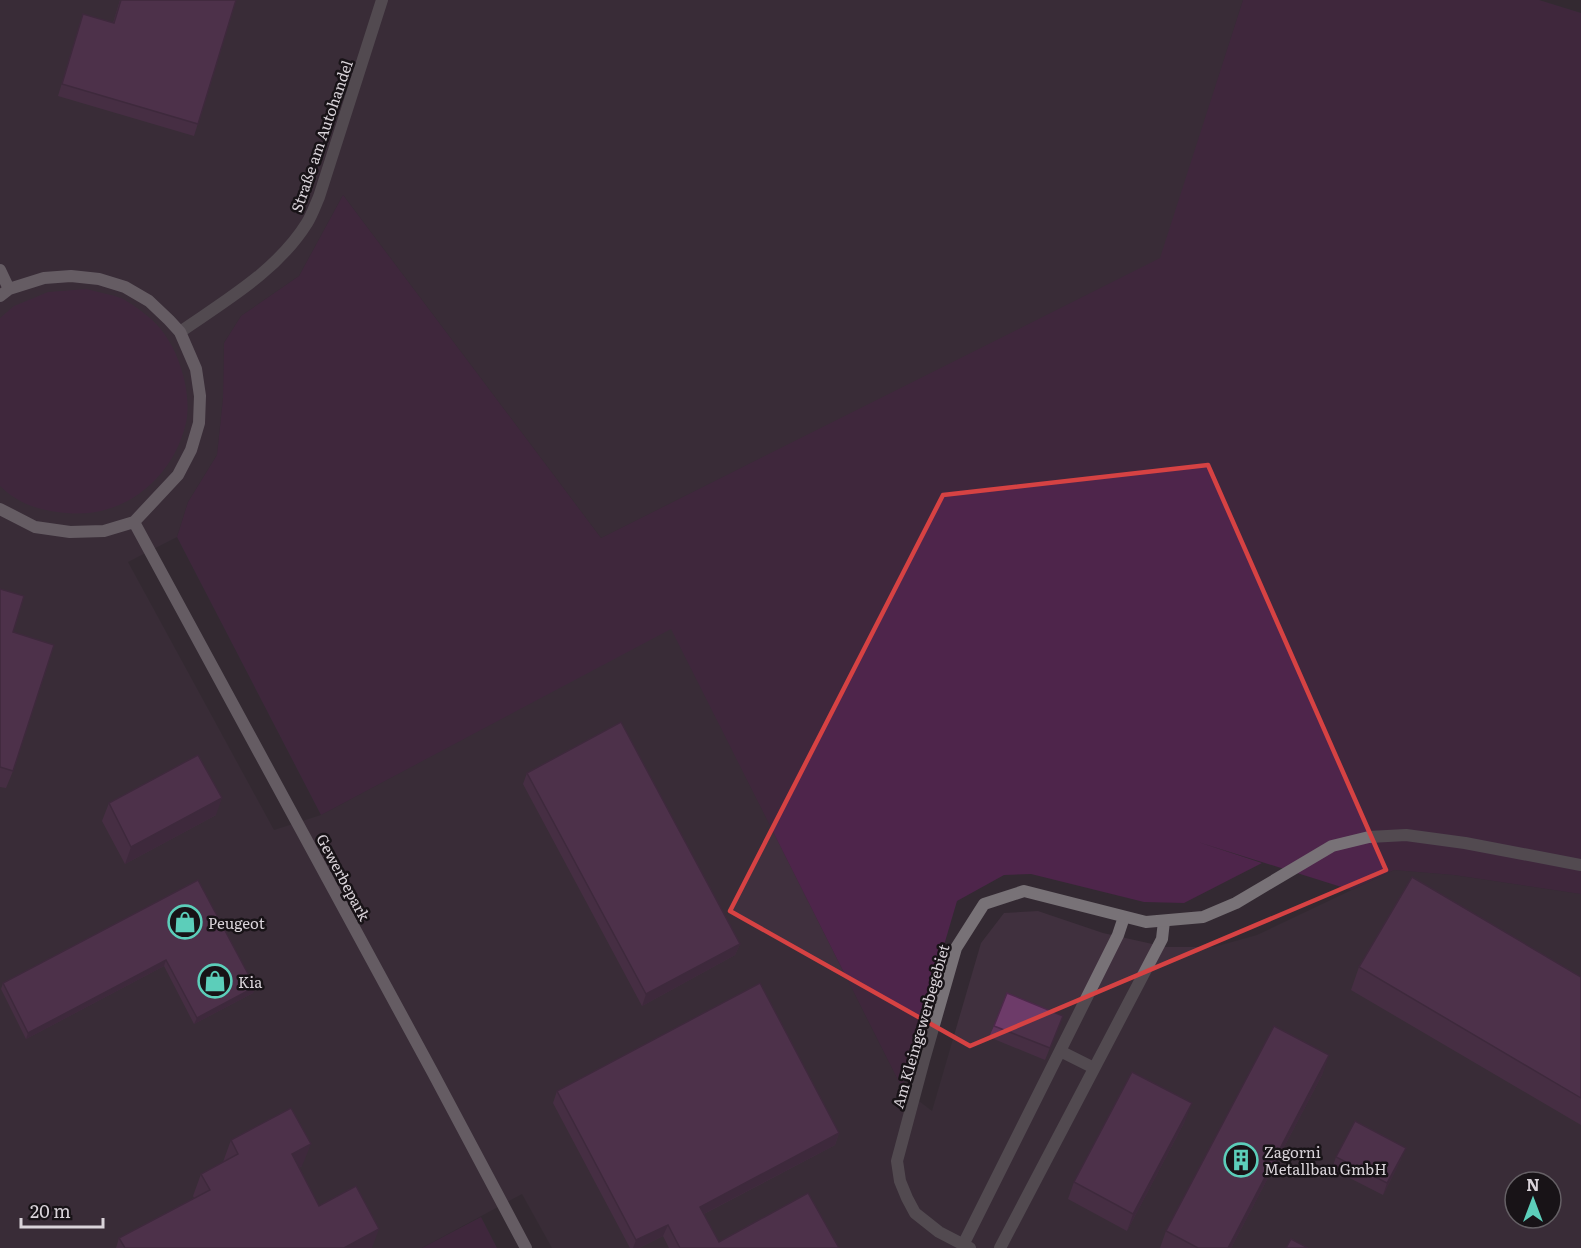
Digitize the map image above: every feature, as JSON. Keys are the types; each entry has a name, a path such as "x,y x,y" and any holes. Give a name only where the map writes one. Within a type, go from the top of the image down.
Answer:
{"street":[{"name":"Straße am Autohandel","path":"180,332 266,271 292,244 309,220 319,197 382,0"},
{"path":"0,270 4,293 44,278 71,276 99,279 125,287 149,301 180,332 196,369 200,396 199,423 191,450 178,475 134,522 104,531 70,532 36,527 0,509"},
{"name":"Gewerbepark","path":"134,522 417,1042 526,1248"},
{"name":"Am Kleingewerbegebiet","path":"966,1246 939,1232 915,1213 900,1181 897,1161 956,948 984,904 1024,891 1146,922 1203,916 1236,903 1332,846 1369,837 1406,835 1465,843 1581,865"},
{"path":"966,1246 1118,935 1124,917"},
{"path":"1000,1248 1162,939 1164,921"},
{"path":"1060,1052 1094,1068"}],"highlighted area":[{"path":"1208,465 1386,870 970,1046 730,911 943,495"}],"shaded area":[{"path":"0,0 1243,0 1161,258 601,538 343,195 299,276 241,316 224,343 223,398 217,455 188,502 177,537 128,562 274,830 321,815 671,628 902,1088 932,1111 981,943 1004,913 1038,911 1103,933 1166,947 1214,947 1257,935 1394,870 1454,875 1581,894 1581,1248 552,1248 522,1194 422,1248 0,1248"},
{"path":"1243,0 1539,0 1581,13 1581,894 1454,875 1394,870 1351,890 1198,842 1262,863 1184,903 1144,902 1031,874 1004,875 957,901 902,1088 671,629 321,815 177,537 188,502 217,455 223,398 224,343 241,316 299,276 343,195 601,538 1160,258"},
{"path":"86,289 121,298 156,323 165,334 178,359 187,394 188,409 186,423 170,462 142,491 126,502 107,509 87,513 66,513 22,502 0,486 0,318 14,306 48,292"},
{"path":"481,1217 497,1248 422,1248"}],"building":[{"path":"121,0 236,0 198,124 62,84 83,14 114,23"},
{"path":"0,589 24,596 13,632 54,645 13,771 0,767"},
{"path":"621,722 740,944 646,994 527,773"},
{"path":"198,755 222,798 131,847 109,803"},
{"path":"1412,877 1581,977 1581,1098 1359,967"},
{"path":"198,880 255,987 197,1018 166,960 28,1033 3,983"},
{"path":"760,983 839,1133 700,1207 719,1242 808,1193 839,1248 680,1248 668,1225 636,1240 557,1091"},
{"path":"1007,993 1063,1016 1050,1048 994,1026"},
{"name":"Zagorni Metallbau GmbH","path":"1274,1026 1329,1055 1228,1248 1198,1248 1166,1231"},
{"path":"1132,1072 1192,1103 1133,1214 1074,1182"},
{"path":"291,1108 311,1144 292,1154 319,1206 356,1186 379,1229 344,1248 125,1248 119,1238 210,1190 201,1174 238,1154 231,1140"},
{"path":"1355,1121 1406,1148 1387,1183 1336,1157"},
{"path":"1291,1239 1308,1248 1286,1248"}],"place":[{"name":"Peugeot","path":"185,922"},
{"name":"Kia","path":"215,981"},
{"name":"Zagorni Metallbau GmbH","path":"1241,1160"}]}
